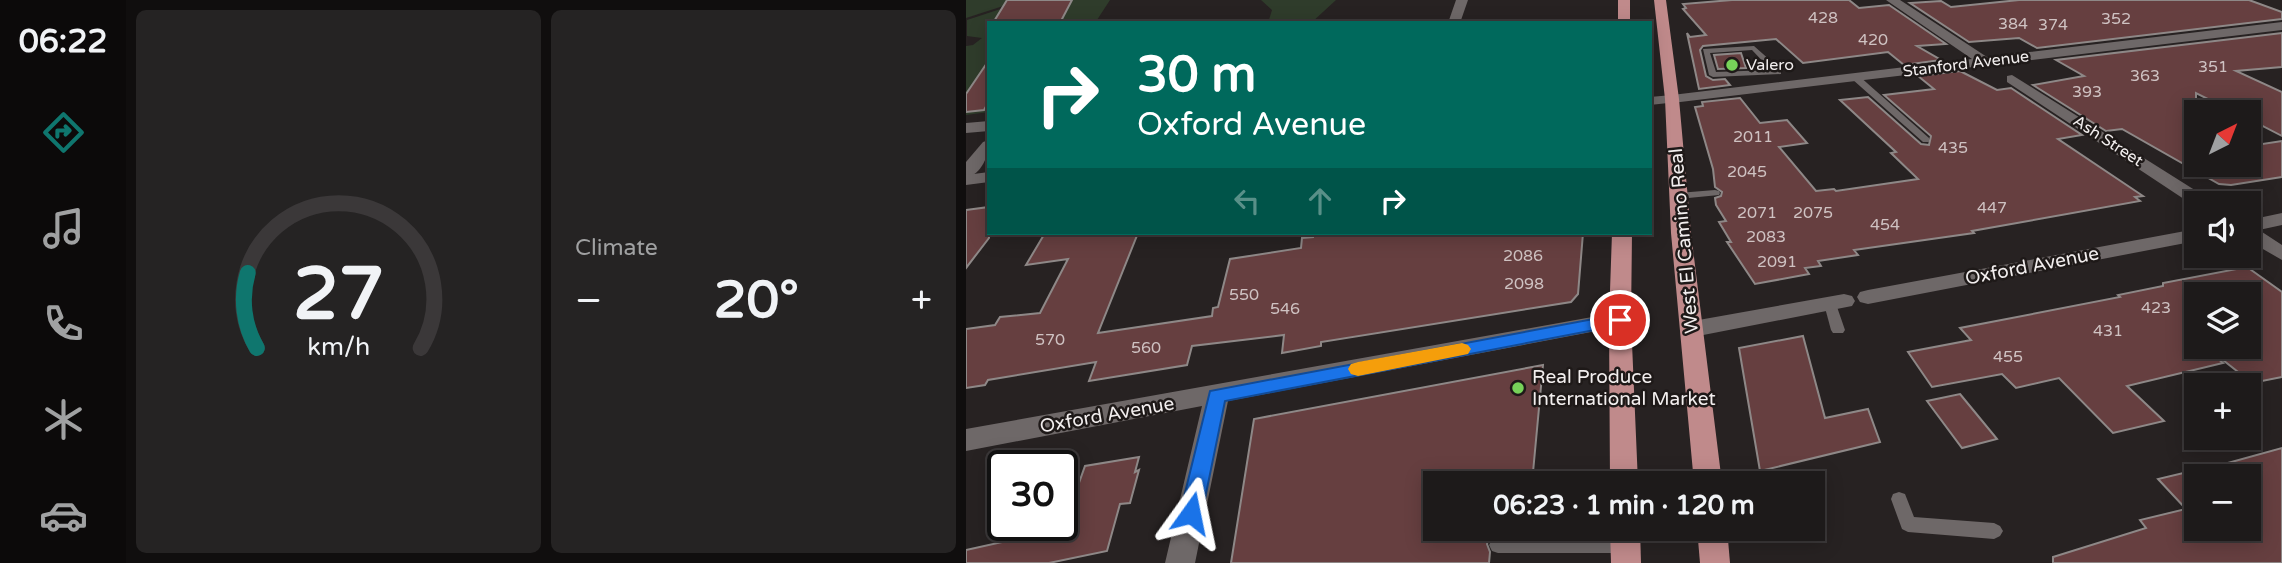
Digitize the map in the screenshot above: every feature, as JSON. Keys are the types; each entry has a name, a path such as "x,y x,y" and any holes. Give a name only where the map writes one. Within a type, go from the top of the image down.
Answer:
{"main road":[{"path":"1624,0 1625,21"},
{"name":"West El Camino Real","path":"1660,0 1672,99 1678,196 1707,471"},
{"path":"1622,235 1620,320 1624,471"}],"street":[{"path":"1455,21 1462,0"},
{"path":"1892,0 1985,62"},
{"name":"Stanford Avenue","path":"1652,101 2282,26"},
{"name":"Ash Street","path":"2012,79 2185,191"},
{"path":"966,128 987,126"},
{"path":"966,173 987,147"},
{"path":"966,180 987,177"},
{"path":"2261,223 2282,219"},
{"name":"Oxford Avenue","path":"1868,297 2184,237"},
{"path":"2261,240 2282,254"},
{"path":"1693,329 1837,302"},
{"name":"Oxford Avenue","path":"966,440 1620,320"},
{"path":"1180,563 1217,396"}],"lane":[{"path":"1754,48 1778,72 1713,75 1706,51 1754,48"},
{"path":"1855,77 1926,140"},
{"path":"1678,196 1715,193"},
{"path":"1837,302 1838,330"},
{"path":"1899,499 1908,524 1994,531"},
{"path":"1498,545 1626,546"}],"green space":[{"path":"966,0 1022,0 966,18"},
{"path":"1028,0 1110,0 1096,21 987,21 987,112 966,115 966,46 973,45 982,38 967,36 967,20"},
{"path":"1261,0 1336,0 1313,21 1269,21 1272,10"}],"building":[{"path":"1007,0 1072,0 1061,21 994,21"},
{"path":"1732,0 1849,0 1859,8 1889,5 1946,44 1917,46 1941,60 1904,65 1888,52 1803,63 1776,39 1703,46 1700,50 1706,76 1713,80 1725,79 1730,85 1699,89 1687,33 1690,37 1706,35 1683,9 1686,8 1683,4"},
{"path":"2019,0 2249,0 2282,12 2282,19 2037,48 2019,38 1969,42 1910,3 1941,1 1951,7"},
{"path":"2282,33 2282,67 2236,71 2282,92 2282,136 2261,125 2261,100 2210,100 2196,93 2196,100 2184,100 2184,164 2122,129 2106,131 2033,85 2084,76 2056,60"},
{"name":"Valero","path":"1741,53 1746,68 1718,69 1714,55"},
{"path":"987,63 987,105 984,110 966,112 966,94"},
{"path":"1960,71 1997,90 2011,88 2082,135 2058,139 2143,196 2135,197 2140,201 1972,231 1974,233 1854,250 1858,255 1818,261 1821,266 1805,268 1809,274 1755,284 1727,242 1731,242 1719,222 1726,221 1716,205 1715,198 1721,196 1722,192 1715,187 1713,169 1695,107 1703,106 1702,102 1740,98 1760,123 1787,120 1807,143 1779,147 1816,191 1836,191 1918,179 1891,153 1896,152 1840,100 1868,97 1921,144 1929,145 1931,136 1884,95 1934,89 1918,76"},
{"path":"2282,141 2282,177 2231,185 2219,184 2207,177 2261,177 2261,144"},
{"path":"987,207 989,238 966,268 966,210"},
{"path":"1044,235 1137,235 1098,333 1212,316 1213,308 1218,307 1230,259 1301,248 1302,238 1313,235 1583,235 1578,294 1571,302 1321,342 1321,346 1282,353 1284,335 1192,346 1187,365 1089,381 1096,362 988,380 985,385 966,388 966,329 995,325 1000,317 1040,313 1068,259 1026,265"},
{"path":"2248,268 2282,292 2282,377 2261,381 2261,373 2239,373 2223,360 2261,359 2261,282 2184,282 2184,359 2218,359 2223,363 2127,386 2164,421 2113,433 2059,378 2016,388 2002,374 1932,387 1908,352 1971,340 1960,328 2120,297 2118,295 2163,286 2163,283"},
{"path":"1803,336 1825,418 1868,409 1880,442 1760,471 1739,348"},
{"path":"1543,365 1533,471 1423,471 1423,541 1488,541 1489,563 1231,563 1254,419"},
{"path":"1960,394 1997,439 1962,448 1927,401"},
{"path":"2282,448 2282,563 2053,563 2053,557 2146,528 2140,520 2184,509 2184,541 2261,541 2261,464 2224,464"},
{"path":"1139,457 1135,472 1139,470 1130,503 1120,504 1107,551 1049,563 966,563 966,550 1007,541 1078,541 1078,486 1085,466"},
{"path":"2184,473 2184,507 2158,479"}],"slow traffic":[{"path":"1358,369 1462,349"}],"place":[{"name":"Valero","path":"1732,65"},
{"name":"Real Produce International Market","path":"1518,388"}],"route":[{"path":"1191,513 1217,396 1620,320"}]}
